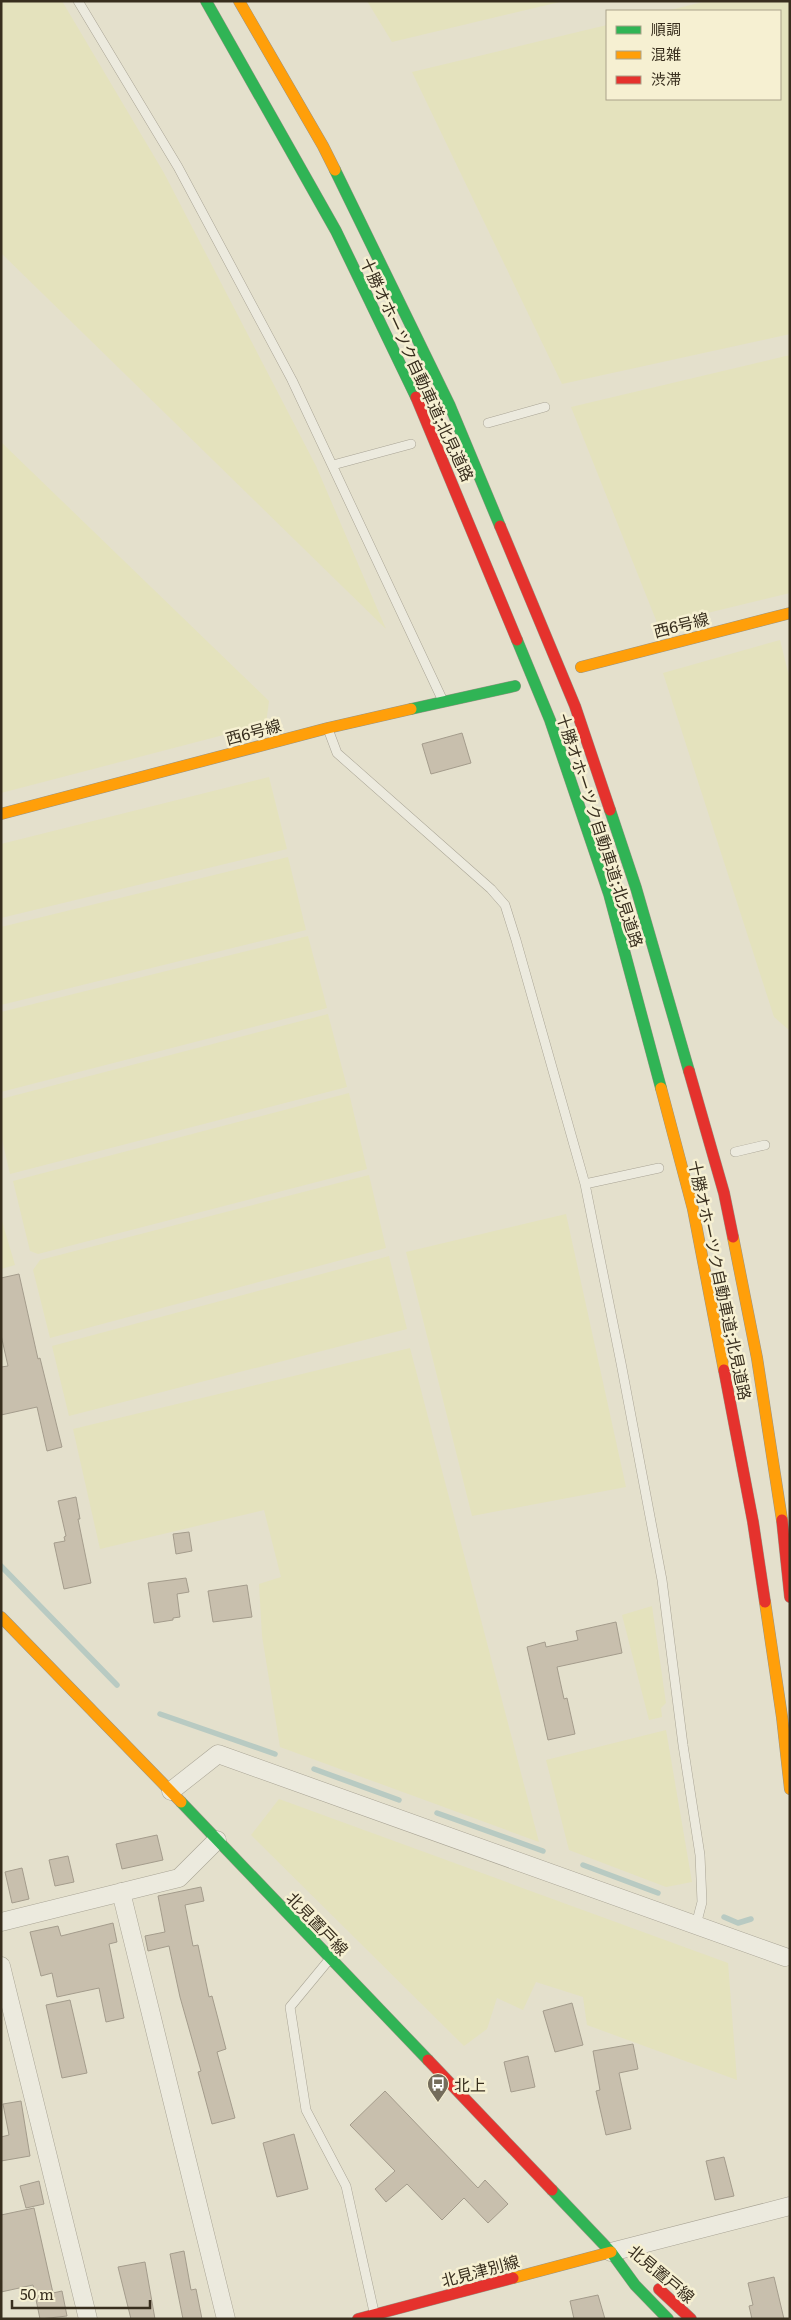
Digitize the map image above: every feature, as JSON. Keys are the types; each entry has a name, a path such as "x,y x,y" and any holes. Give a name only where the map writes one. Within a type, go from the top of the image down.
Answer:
{"main road":[{"name":"十勝オホーツク自動車道;北見道路","path":"206,1 336,231 428,421 550,720 609,894 693,1208 752,1522 782,1717 790,1789"},
{"name":"十勝オホーツク自動車道;北見道路","path":"239,1 323,146 450,406 575,706 636,888 724,1193 757,1358 782,1518 790,1596"},
{"path":"216,42 294,158"},
{"name":"西6号線","path":"581,667 790,614"},
{"name":"西6号線","path":"1,814 328,728 515,686"},
{"name":"北見置戸線","path":"1,1617 171,1791 611,2252 636,2285 668,2319"},
{"name":"北見置戸線","path":"611,2252 644,2276 691,2319"},
{"name":"北見津別線","path":"358,2319 611,2252"}],"street":[{"path":"171,1791 218,1754 785,1958"},
{"path":"1,1922 179,1878 217,1840"},
{"path":"121,1892 226,2319"},
{"path":"1,1966 88,2319"},
{"path":"611,2252 790,2206"}],"lane":[{"path":"78,1 178,167 292,380 444,702"},
{"path":"488,423 545,407"},
{"path":"333,465 411,444"},
{"path":"328,728 337,753 491,889 505,905 585,1184 622,1363 662,1580 683,1745 700,1855 702,1902 696,1925"},
{"path":"734,1152 765,1145"},
{"path":"585,1184 660,1168"},
{"path":"330,1959 290,2007 306,2110 346,2186 375,2314"}],"shaded area":[{"path":"1,1 62,1 164,173 316,466 386,629 1,253"},
{"path":"367,1 564,1 392,42"},
{"path":"707,1 790,1 790,334 562,384 412,72 606,25 606,100 781,100 781,10 670,10"},
{"path":"790,355 790,593 658,625 571,407"},
{"path":"1,442 269,701 266,724 1,793"},
{"path":"780,640 790,680 790,1031 774,1017 663,673"},
{"path":"269,777 287,849 1,918 1,844"},
{"path":"288,857 306,930 1,1005 1,927"},
{"path":"308,936 327,1008 1,1092 1,1012"},
{"path":"328,1014 347,1087 10,1174 1,1135 1,1099"},
{"path":"349,1093 367,1169 38,1254 30,1251 13,1181"},
{"path":"369,1175 386,1248 50,1338 33,1270 40,1260"},
{"path":"566,1214 626,1487 472,1516 406,1252"},
{"path":"1,1218 15,1265 1,1269"},
{"path":"389,1256 407,1329 69,1416 52,1346"},
{"path":"410,1348 539,1842 280,1747 262,1636 259,1584 281,1577 264,1510 100,1549 73,1429"},
{"path":"652,1606 666,1703 661,1708 662,1717 649,1720 622,1615"},
{"path":"666,1730 692,1882 666,1887 569,1850 546,1760"},
{"path":"279,1799 728,1963 737,2080 587,2025 583,1997 536,1982 523,2010 497,1998 487,2029 464,2046 251,1835"}],"building":[{"path":"462,733 471,763 431,774 422,744"},
{"path":"19,1274 38,1359 40,1358 62,1447 47,1451 37,1407 1,1415 1,1367 8,1366 1,1335 1,1278"},
{"path":"76,1497 80,1519 78,1519 91,1583 64,1589 54,1543 65,1541 64,1537 66,1536 58,1501"},
{"path":"189,1532 192,1551 176,1554 173,1534"},
{"path":"186,1578 189,1592 177,1594 180,1617 154,1623 148,1583"},
{"path":"247,1585 252,1617 213,1622 208,1591"},
{"path":"616,1622 622,1653 557,1667 564,1699 567,1698 575,1734 548,1740 527,1647 545,1642 546,1647 578,1640 576,1631"},
{"path":"157,1835 163,1860 122,1869 116,1844"},
{"path":"68,1856 74,1882 55,1886 49,1860"},
{"path":"22,1868 29,1899 12,1903 5,1872"},
{"path":"201,1887 204,1901 185,1905 193,1946 198,1945 209,1997 212,1996 226,2049 217,2052 235,2118 212,2124 198,2072 201,2071 180,1997 169,1946 148,1951 145,1936 165,1932 158,1896"},
{"path":"113,1923 117,1942 109,1944 124,2018 106,2022 99,1988 57,1997 52,1973 41,1976 30,1932 58,1926 61,1936"},
{"path":"70,2000 87,2073 62,2078 46,2005"},
{"path":"572,2003 583,2045 555,2052 543,2011"},
{"path":"633,2044 638,2069 619,2073 631,2129 606,2135 596,2091 600,2090 593,2051"},
{"path":"528,2056 535,2087 511,2092 504,2062"},
{"path":"385,2091 478,2188 485,2180 508,2204 488,2223 464,2198 442,2220 407,2184 386,2202 375,2189 395,2171 350,2125"},
{"path":"21,2101 30,2156 1,2161 1,2137 9,2135 3,2104"},
{"path":"294,2134 308,2189 277,2197 263,2143"},
{"path":"724,2157 734,2196 715,2200 706,2161"},
{"path":"39,2181 44,2204 26,2208 20,2186"},
{"path":"34,2208 53,2293 62,2291 67,2316 40,2319 33,2285 1,2292 1,2215"},
{"path":"184,2251 191,2290 196,2289 202,2319 183,2319 170,2254"},
{"path":"145,2262 155,2319 131,2319 118,2267"},
{"path":"774,2277 784,2319 752,2319 749,2306 753,2305 748,2283"},
{"path":"598,2295 605,2319 574,2319 570,2301"}],"waterway":[{"path":"1,1566 117,1685"},
{"path":"160,1714 275,1754"},
{"path":"314,1769 399,1800"},
{"path":"437,1813 543,1851"},
{"path":"583,1865 658,1893"},
{"path":"724,1917 738,1923 751,1919"}],"traffic: fast":[{"path":"206,1 336,231 416,397"},
{"path":"335,170 450,406 500,526"},
{"path":"517,640 550,720 609,894 661,1088"},
{"path":"411,709 515,686"},
{"path":"610,810 636,888 689,1071"},
{"path":"181,1802 428,2060"},
{"path":"552,2190 611,2252 635,2285 668,2319"}],"traffic: slow":[{"path":"239,1 335,170"},
{"path":"581,667 790,613"},
{"path":"1,814 328,728 411,709"},
{"path":"661,1088 693,1209 724,1370"},
{"path":"733,1237 757,1358 782,1520"},
{"path":"765,1602 782,1717 790,1789"},
{"path":"1,1617 181,1802"},
{"path":"513,2278 611,2252"}],"traffic: jam":[{"path":"416,397 517,640"},
{"path":"500,526 575,706 610,810"},
{"path":"689,1071 724,1193 733,1237"},
{"path":"724,1370 753,1522 765,1602"},
{"path":"782,1520 790,1597"},
{"path":"428,2060 552,2190"},
{"path":"358,2319 513,2278"},
{"path":"659,2289 691,2319"}],"place":[{"name":"北上","path":"438,2103"}]}
